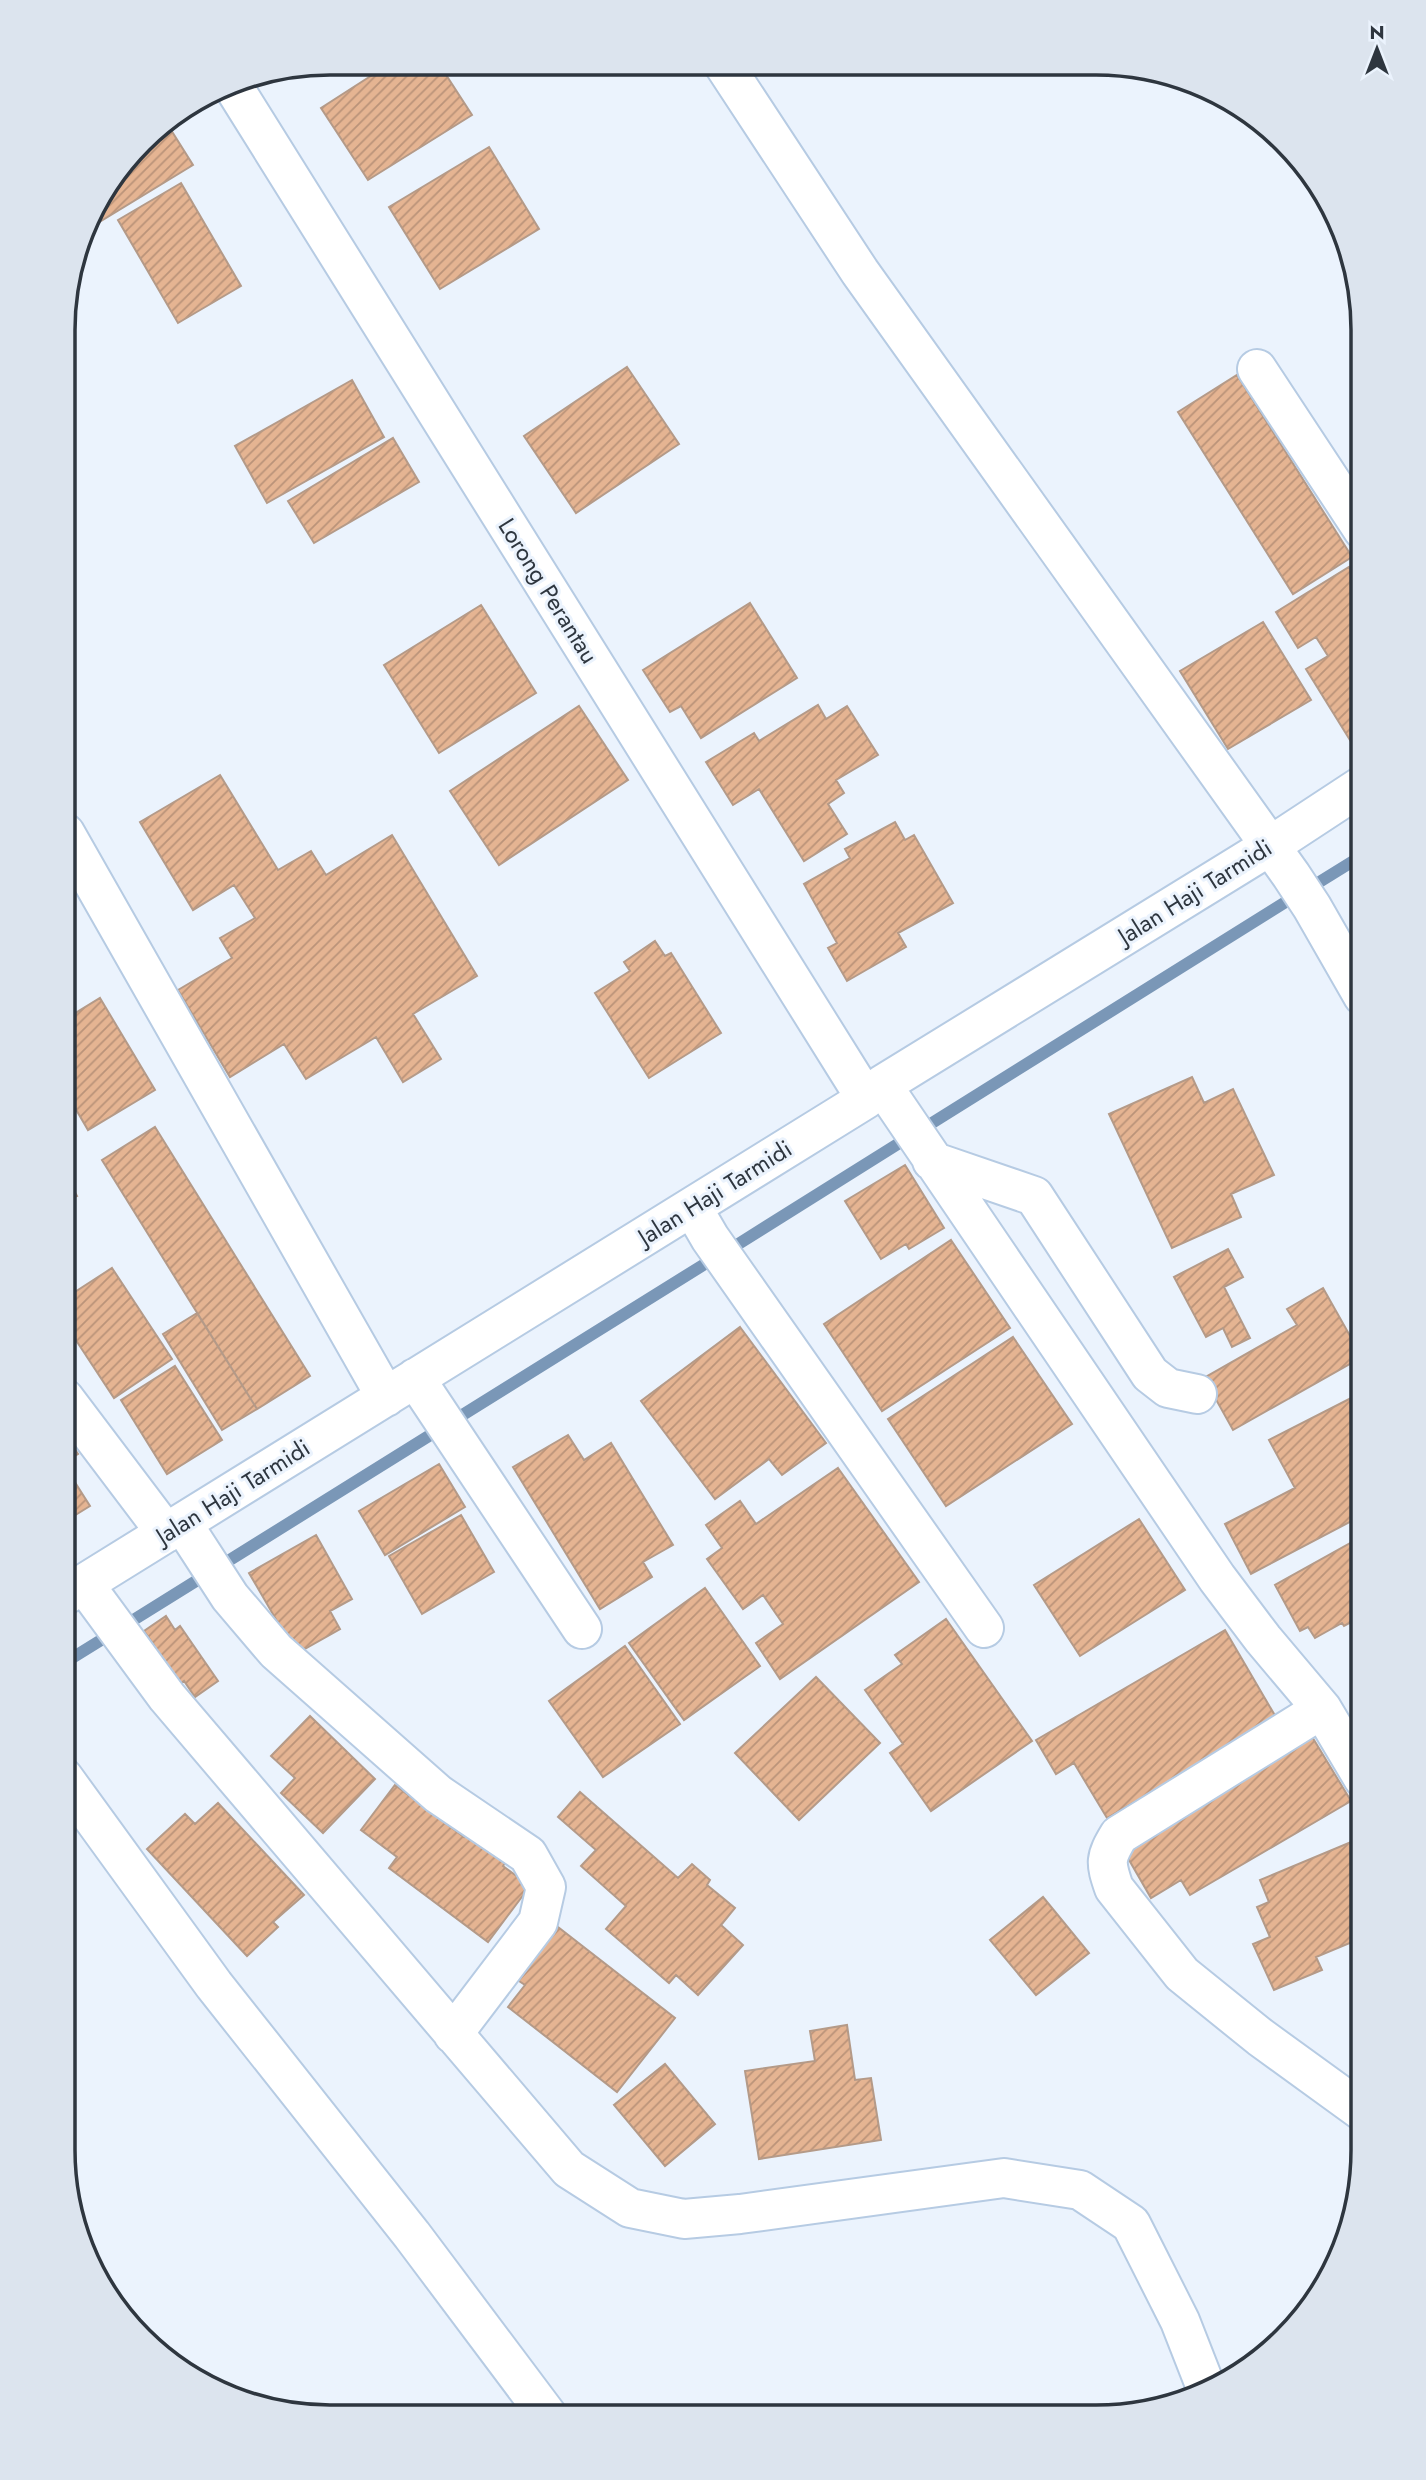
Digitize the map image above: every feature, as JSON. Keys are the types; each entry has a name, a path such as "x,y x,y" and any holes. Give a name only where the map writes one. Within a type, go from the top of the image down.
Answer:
{"street":[{"path":"731,75 860,272 1270,846 1312,907 1351,975"},
{"name":"Lorong Perantau","path":"238,93 882,1098 932,1161 1217,1578 1263,1639 1322,1709 1351,1758"},
{"path":"1257,369 1351,512"},
{"name":"Jalan Haji Tarmidi","path":"75,1589 183,1535 412,1394 692,1207 882,1098 1351,793"},
{"path":"75,849 412,1394 466,1456 582,1629"},
{"path":"932,1161 1034,1196 1150,1374 1168,1388 1197,1394"},
{"path":"692,1207 710,1238 984,1628"},
{"path":"75,1411 183,1535 230,1597 276,1651 438,1794 528,1855 546,1887 538,1922 453,2034"},
{"path":"75,1591 569,2169 630,2208 684,2219 740,2214 1004,2178 1080,2190 1132,2224 1180,2321 1203,2380"},
{"path":"1322,1709 1119,1835 1107,1853 1108,1871 1114,1888 1182,1974 1260,2037 1351,2103"},
{"path":"75,1792 214,1985 412,2235 540,2405"}],"building":[{"path":"372,75 446,75 472,115 368,180 321,108"},
{"path":"172,131 193,165 100,221 128,175"},
{"path":"489,147 539,229 440,289 389,207"},
{"path":"181,183 241,286 178,323 118,220"},
{"path":"627,367 679,444 576,513 524,436"},
{"path":"1237,375 1351,558 1293,594 1178,412"},
{"path":"352,380 384,437 267,503 235,446"},
{"path":"393,438 419,482 314,543 288,501"},
{"path":"1349,567 1351,742 1306,669 1328,656 1316,637 1298,648 1276,612"},
{"path":"750,603 797,678 701,738 681,706 670,712 643,670"},
{"path":"481,605 536,693 439,753 384,665"},
{"path":"1263,622 1311,700 1228,749 1180,671"},
{"path":"818,705 826,719 847,706 878,755 836,780 844,793 828,804 847,834 804,861 759,789 733,805 706,762 754,733 759,741"},
{"path":"579,706 628,780 499,865 450,791"},
{"path":"220,775 278,870 311,851 326,875 392,835 477,976 413,1014 441,1059 403,1082 376,1037 306,1079 284,1044 230,1077 178,990 232,958 220,938 255,918 234,885 193,910 140,822"},
{"path":"895,822 905,840 914,835 953,903 898,933 906,947 847,981 828,948 837,943 804,884 850,858 845,849"},
{"path":"655,941 665,956 671,953 721,1033 649,1078 595,993 630,971 624,962"},
{"path":"100,998 155,1090 88,1130 75,1108 75,1013"},
{"path":"1192,1077 1204,1103 1233,1089 1274,1175 1231,1194 1241,1217 1172,1248 1109,1114"},
{"path":"155,1127 310,1376 257,1409 102,1160"},
{"path":"905,1165 944,1228 909,1249 906,1244 881,1259 845,1201"},
{"path":"951,1240 1010,1328 882,1411 824,1324"},
{"path":"1228,1249 1243,1277 1224,1287 1250,1338 1232,1347 1223,1328 1206,1337 1174,1277"},
{"path":"112,1268 172,1359 114,1398 75,1339 75,1292"},
{"path":"1323,1288 1351,1338 1351,1363 1233,1430 1204,1378 1297,1325 1287,1309"},
{"path":"197,1313 257,1409 222,1430 163,1334"},
{"path":"740,1327 826,1443 782,1475 769,1459 715,1499 641,1401"},
{"path":"1013,1337 1072,1424 946,1506 888,1419"},
{"path":"175,1366 222,1440 167,1474 121,1400"},
{"path":"1351,1398 1351,1521 1251,1574 1225,1524 1295,1488 1269,1440"},
{"path":"568,1435 584,1460 611,1443 673,1545 643,1562 652,1577 600,1609 513,1467"},
{"path":"439,1464 465,1507 385,1555 359,1511"},
{"path":"838,1468 919,1582 780,1679 756,1643 783,1624 763,1595 743,1609 707,1559 722,1548 706,1525 740,1501 756,1524"},
{"path":"75,1482 90,1506 75,1515"},
{"path":"461,1515 494,1572 422,1614 389,1556"},
{"path":"1139,1519 1185,1590 1080,1656 1034,1585"},
{"path":"316,1535 352,1599 330,1611 340,1629 296,1654 249,1573"},
{"path":"1351,1543 1351,1622 1344,1626 1342,1623 1315,1638 1308,1627 1300,1631 1275,1585"},
{"path":"705,1588 760,1666 684,1720 629,1643"},
{"path":"166,1616 175,1630 180,1626 218,1681 195,1697 184,1681 178,1685 144,1631"},
{"path":"946,1619 1032,1741 931,1811 890,1753 903,1744 865,1690 902,1664 895,1655"},
{"path":"1225,1630 1277,1719 1107,1818 1074,1763 1056,1774 1036,1740"},
{"path":"625,1646 680,1724 603,1777 549,1701"},
{"path":"816,1677 880,1743 799,1820 735,1753"},
{"path":"310,1716 375,1779 323,1833 281,1793 295,1778 271,1756"},
{"path":"1311,1735 1351,1801 1190,1895 1181,1880 1151,1898 1121,1846"},
{"path":"395,1785 464,1837 474,1824 512,1853 503,1866 530,1886 488,1942 389,1868 397,1857 361,1830"},
{"path":"580,1792 678,1878 692,1864 710,1880 707,1885 735,1908 721,1925 743,1945 698,1995 676,1975 669,1983 606,1929 626,1906 581,1866 596,1850 558,1817"},
{"path":"218,1803 304,1895 273,1922 278,1927 247,1956 147,1849 185,1814 195,1824"},
{"path":"1351,1842 1351,1942 1316,1957 1322,1970 1274,1990 1253,1944 1270,1937 1257,1907 1269,1902 1260,1880"},
{"path":"1043,1897 1089,1953 1036,1995 990,1940"},
{"path":"558,1927 675,2018 617,2092 508,2007 525,1985 516,1979"},
{"path":"847,2025 855,2080 871,2078 881,2140 759,2159 745,2071 815,2061 810,2031"},
{"path":"665,2064 715,2124 665,2166 614,2105"}],"waterway":[{"path":"1321,881 1351,862"},
{"path":"932,1123 1292,898"},
{"path":"732,1248 901,1142"},
{"path":"135,1619 708,1262"},
{"path":"75,1656 106,1637"}]}
